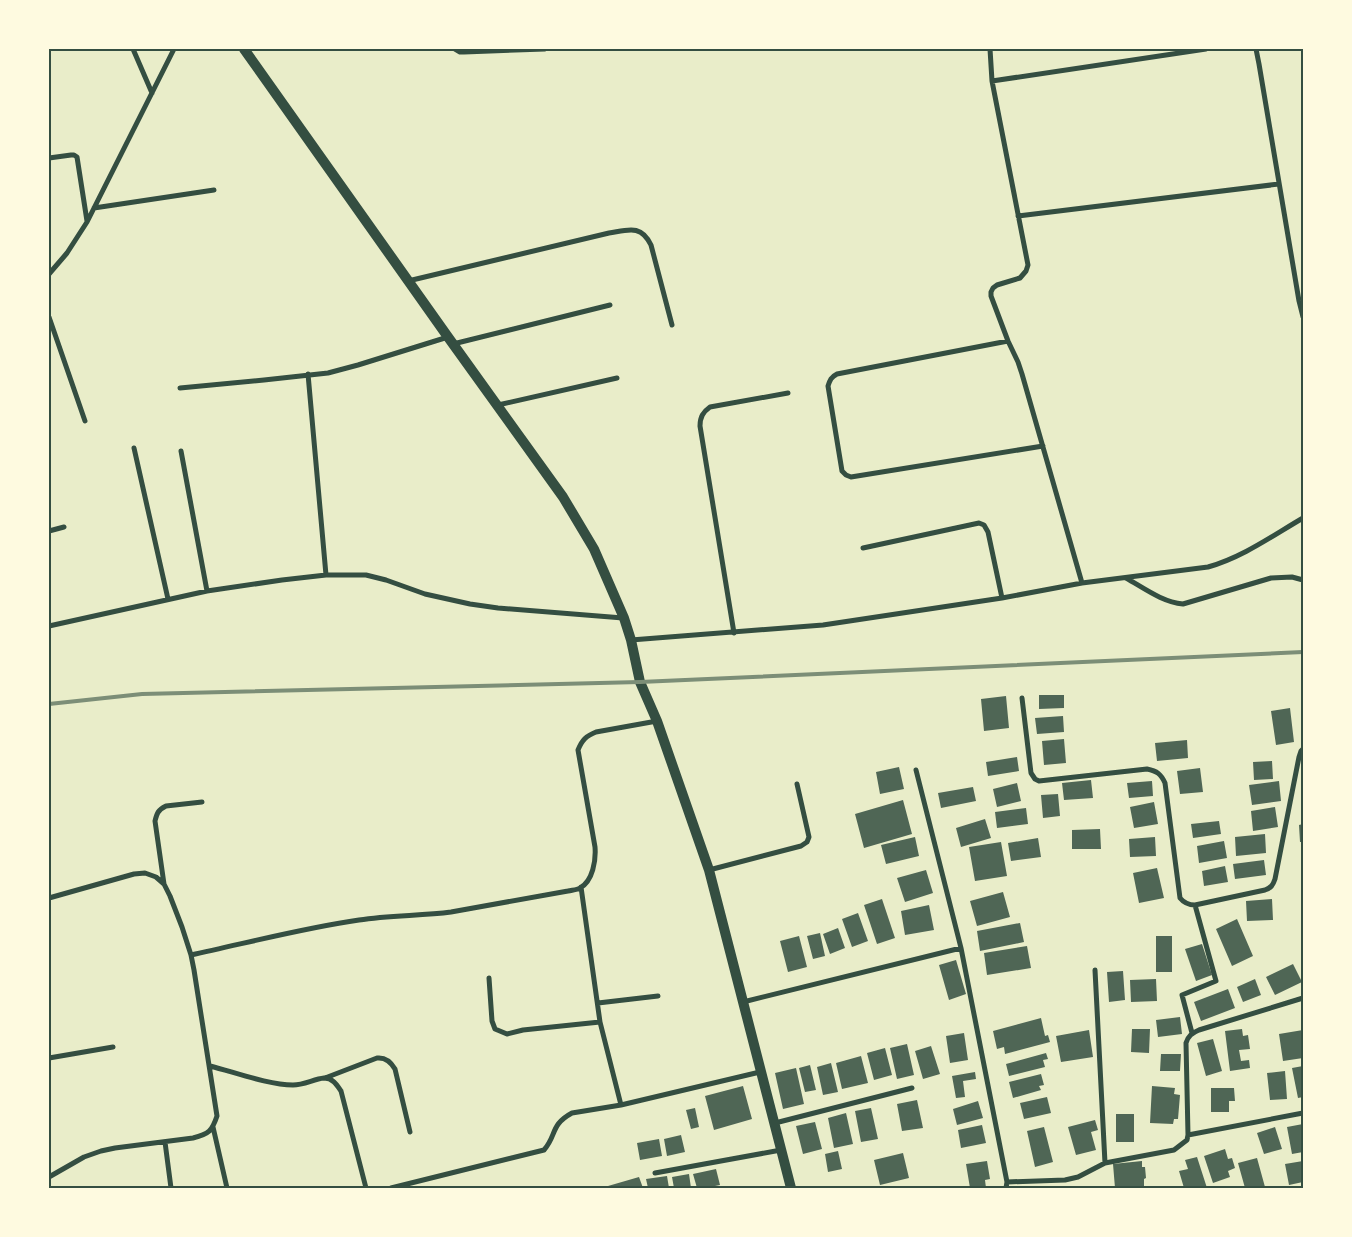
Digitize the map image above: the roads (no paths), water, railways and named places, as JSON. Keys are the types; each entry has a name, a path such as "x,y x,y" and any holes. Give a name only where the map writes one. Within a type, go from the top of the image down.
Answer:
{"main road":[{"path":"244,49 450,341 563,497 594,549 624,618 640,682 657,721 709,870 791,1188"}],"street":[{"path":"133,49 152,93"},
{"path":"49,274 68,253 87,222 174,49"},
{"path":"455,49 464,52 545,49"},
{"path":"990,49 992,81 1028,266 1020,278 993,288 991,296 1022,374 1082,583"},
{"path":"992,81 1206,49"},
{"path":"1256,49 1303,317"},
{"path":"49,158 71,155 77,157 87,222"},
{"path":"1018,216 1279,184"},
{"path":"94,208 214,190"},
{"path":"408,281 609,233 634,230 647,236 651,245 672,325"},
{"path":"180,388 342,370 450,341 610,305"},
{"path":"49,316 85,421"},
{"path":"1008,341 832,376 828,386 842,471 851,477 1042,446"},
{"path":"308,374 326,575"},
{"path":"497,405 617,378"},
{"path":"734,633 700,418 710,407 788,393"},
{"path":"134,448 168,599"},
{"path":"181,451 207,591"},
{"path":"631,640 823,625 1002,598 1082,583 1208,567 1226,562 1242,554 1303,518"},
{"path":"863,548 979,523 984,525 988,532 1002,598"},
{"path":"49,531 64,527"},
{"path":"49,626 207,591 326,575 366,575 425,594 470,604 624,618"},
{"path":"1125,578 1164,600 1183,604 1271,578 1292,577 1303,580"},
{"path":"1022,698 1031,773 1035,780 1147,769 1155,770 1161,775 1165,783 1180,898 1189,905 1265,890 1273,885 1298,757 1303,749"},
{"path":"190,955 342,922 390,916 451,912 581,888 590,877 596,857 578,750 582,741 587,735 596,732 657,721"},
{"path":"916,770 961,948 1007,1185 1066,1180 1078,1177 1105,1163 1174,1150 1187,1140 1188,1135 1187,1038 1198,1030 1303,998"},
{"path":"709,870 801,846 808,842 809,837 798,784"},
{"path":"49,1177 84,1157 101,1151 194,1138 206,1134 213,1127 217,1116 190,955 182,927 164,884 155,821 157,813 161,808 202,802"},
{"path":"49,898 134,874 156,877 164,884"},
{"path":"581,888 600,1022 620,1106"},
{"path":"1192,1033 1182,995 1216,981 1195,905"},
{"path":"743,1002 961,948"},
{"path":"1095,970 1105,1163"},
{"path":"489,978 492,1021 495,1029 501,1032 507,1034 523,1030 600,1022"},
{"path":"598,1003 658,996"},
{"path":"49,1058 113,1046"},
{"path":"210,1066 269,1081 294,1085 325,1078 382,1057 391,1062 395,1068 410,1132"},
{"path":"391,1188 540,1152 547,1147 557,1124 572,1113 620,1106 760,1072"},
{"path":"325,1078 335,1082 341,1091 366,1188"},
{"path":"773,1123 912,1088"},
{"path":"1188,1135 1303,1113"},
{"path":"213,1127 228,1188"},
{"path":"165,1142 171,1188"},
{"path":"654,1173 780,1150"}],"railway":[{"path":"49,704 142,694 640,682 1303,652"}]}
